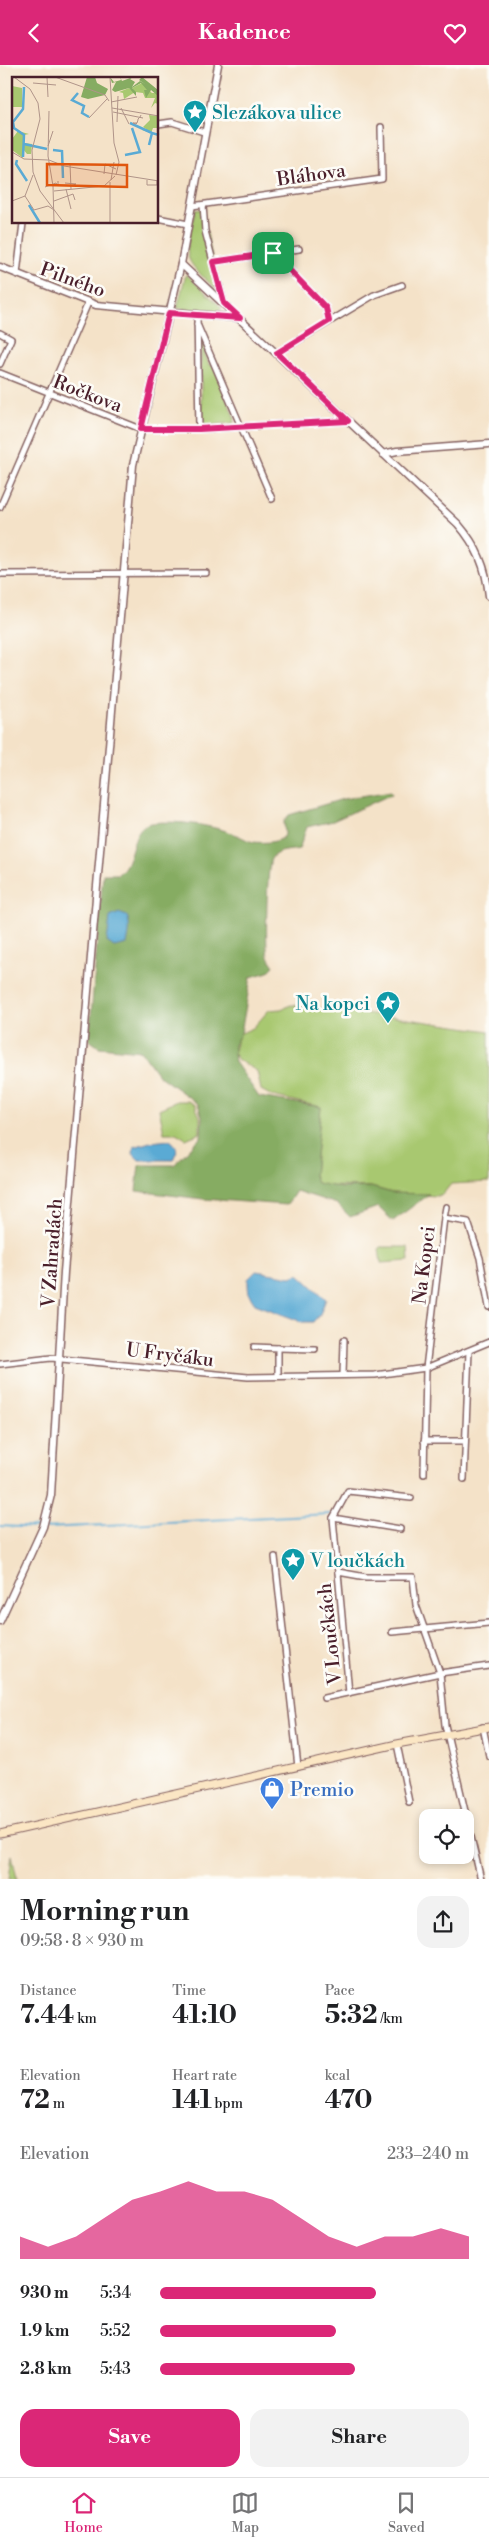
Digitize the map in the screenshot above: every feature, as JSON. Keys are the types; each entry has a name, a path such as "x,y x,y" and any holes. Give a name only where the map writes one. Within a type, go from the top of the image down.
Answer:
{"main road":[{"path":"0,1834 397,1744 486,1727"}],"street":[{"name":"V Zahradách","path":"0,1621 43,1527 50,1503 58,1359 133,465 181,264 204,132 218,65"},
{"path":"159,124 172,122 204,132"},
{"name":"Bláhova","path":"192,206 382,179 381,127"},
{"path":"203,205 205,231 224,303"},
{"path":"159,218 188,224"},
{"path":"17,274 23,224"},
{"path":"213,262 299,249"},
{"path":"273,253 326,308 329,321"},
{"path":"181,264 277,353 466,535 483,564 489,596"},
{"name":"Pilného","path":"0,267 88,303 169,313 240,318"},
{"path":"277,353 374,295 402,285"},
{"path":"0,507 88,303"},
{"path":"197,315 199,429"},
{"path":"197,324 272,499"},
{"path":"0,333 11,339 0,364"},
{"name":"Ročkova","path":"0,373 141,429 199,429 240,425 348,421"},
{"path":"383,454 397,451 489,443"},
{"path":"0,574 206,573"},
{"path":"444,1218 446,1207"},
{"name":"Na Kopci","path":"424,1474 426,1368 444,1218 468,1222 480,1258 489,1307"},
{"path":"343,1375 344,1340"},
{"path":"426,1368 489,1342"},
{"path":"254,1347 315,1349"},
{"path":"278,1348 278,1376"},
{"path":"464,1479 469,1351"},
{"name":"U Fryčáku","path":"0,1364 58,1359 239,1377 375,1375 426,1368"},
{"path":"424,1441 465,1441"},
{"name":"V Loučkách","path":"411,1498 348,1491 344,1494 333,1518 349,1693 440,1673 489,1666"},
{"path":"333,1518 400,1529"},
{"path":"275,1557 298,1767"},
{"name":"V Loučkách","path":"338,1572 366,1577 413,1577 416,1605 440,1673 448,1733 481,1879"},
{"path":"392,1632 489,1623"},
{"path":"324,1698 349,1693"},
{"path":"486,1727 489,1756"},
{"path":"397,1744 409,1802"}],"green space":[{"path":"202,209 219,290 196,270 188,256 189,239 195,210"},
{"path":"186,274 222,308 218,312 177,308"},
{"path":"201,337 209,365 213,365 235,419 234,423 203,426 201,424"},
{"path":"391,791 392,794 333,821 307,827 299,849 280,852 271,859 268,891 267,949 268,956 274,966 268,972 251,977 241,1033 234,1045 234,1053 235,1062 259,1097 321,1107 314,1176 317,1183 342,1188 371,1187 392,1193 429,1194 393,1221 378,1207 350,1217 337,1204 296,1191 287,1205 203,1199 136,1191 139,1165 174,1165 201,1137 202,1117 198,1104 158,1075 141,1051 99,1047 89,1040 103,874 118,874 124,868 136,837 145,825 152,823 182,823 223,830 253,842 271,842 280,840 285,835 284,821 289,815 343,799"},
{"path":"291,1005 380,1015 489,1031 489,1182 451,1184 443,1194 437,1196 392,1193 371,1187 326,1186 317,1183 314,1176 321,1107 272,1096 261,1090 257,1071 238,1060 233,1053 239,1034 253,1028 269,1010 281,1009"},
{"path":"177,1101 188,1101 195,1105 200,1117 200,1133 186,1139 176,1133 164,1133 159,1109"},
{"path":"381,1247 408,1247 409,1261 381,1263 379,1249"},
{"path":"12,1855 17,1879 9,1879"}],"water":[{"path":"119,913 127,916 129,934 127,944 114,947 107,942 110,917"},
{"path":"170,1140 177,1149 174,1160 139,1160 133,1154 134,1147 150,1142"},
{"path":"256,1271 291,1277 300,1275 326,1299 320,1314 313,1322 302,1322 255,1304 249,1292 248,1279"}],"waterway":[{"path":"45,1528 330,1514"},
{"path":"0,1526 41,1528"}],"place":[{"name":"Slezákova ulice","path":"195,133"},
{"name":"Na kopci","path":"388,1024"},
{"name":"V loučkách","path":"293,1581"},
{"name":"Premio","path":"272,1810"}],"route":[{"path":"273,253 326,308 329,321 277,353 348,421 240,425 199,429 141,429 169,313 240,318 224,303 213,262 273,253"}]}
